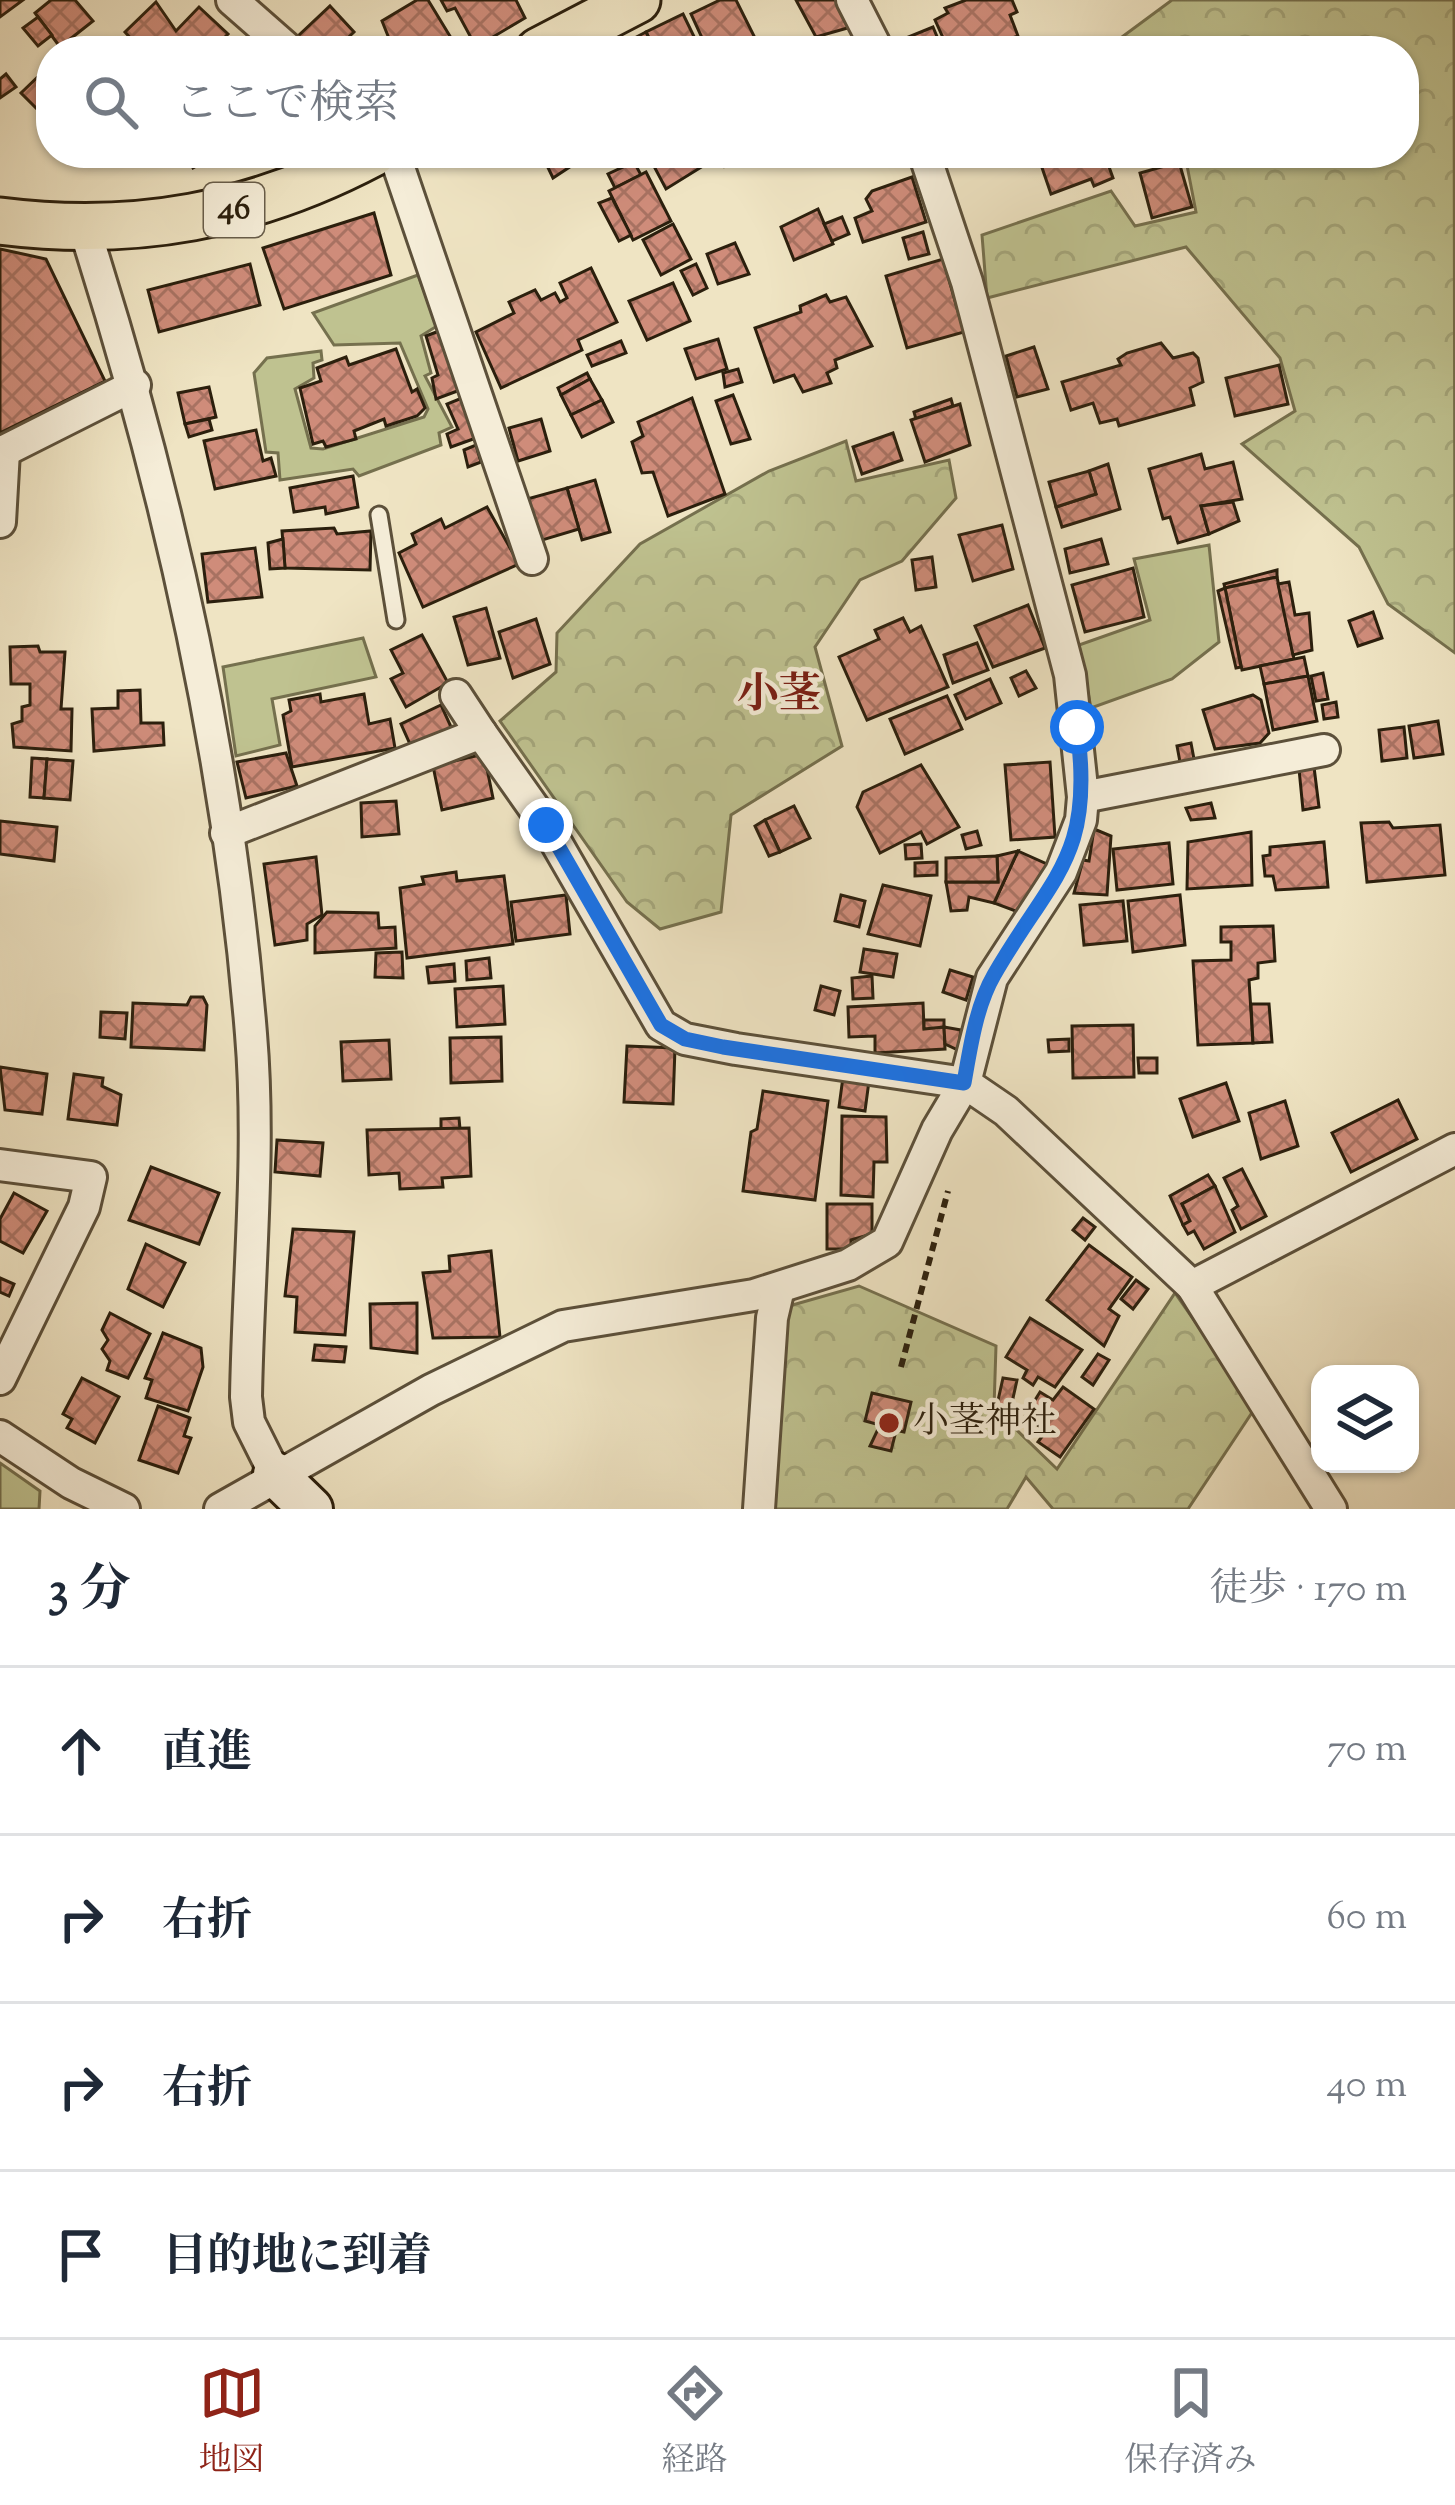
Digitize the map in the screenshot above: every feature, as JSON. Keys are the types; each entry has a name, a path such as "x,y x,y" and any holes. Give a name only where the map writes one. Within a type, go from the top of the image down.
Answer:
{"main road":[{"path":"568,36 637,0"},
{"name":"46","path":"0,221 145,227 203,218 286,194 341,168"}],"street":[{"path":"232,0 273,36"},
{"path":"852,0 870,36"},
{"path":"399,168 532,559"},
{"path":"220,1509 275,1474 562,1326 779,1288 848,1265 886,1242 964,1083 992,978 1061,872 1081,820 1083,797 1070,675 967,282 929,168"},
{"path":"84,227 135,385 181,572 226,833 251,1036 249,1422 275,1474 311,1509"},
{"path":"0,521 2,452 135,385"},
{"path":"455,695 538,810 661,1025 685,1039 723,1047 964,1083 1006,1111 1192,1286 1331,1509"},
{"path":"226,833 481,733"},
{"path":"1083,797 1324,750"},
{"path":"1192,1286 1455,1150"},
{"path":"0,1166 91,1177 84,1207 0,1379"},
{"path":"759,1509 772,1318 779,1288"},
{"path":"0,1436 71,1483 124,1509"}],"lane":[{"path":"379,515 396,620"}],"path":[{"path":"901,1367 958,1156 937,1130"}],"green space":[{"path":"1172,0 1454,0 1455,653 1388,604 1359,547 1242,444 1295,411 1280,358 1186,247 987,298 982,235 1111,191 1135,226 1196,212 1188,168 1419,168 1419,36 1123,36"},
{"path":"418,275 437,326 421,336 431,373 425,376 452,427 439,433 441,445 359,476 353,469 280,480 278,453 266,452 254,373 267,358 321,351 322,360 313,363 314,378 295,389 311,448 323,449 424,417 428,409 400,343 334,345 313,313"},
{"path":"846,441 856,481 949,460 956,498 902,561 860,580 815,647 842,746 731,815 721,912 660,929 627,902 500,721 556,672 557,633 640,544 769,471"},
{"path":"1209,545 1219,642 1172,679 1091,708 1079,645 1150,620 1134,559"},
{"path":"363,638 376,677 272,699 280,745 236,756 223,667"},
{"path":"859,1286 996,1346 994,1408 1057,1469 1175,1293 1255,1408 1188,1509 1053,1509 1026,1477 1007,1509 774,1509 781,1348 789,1306"},
{"path":"0,1463 40,1491 39,1509 0,1509"}],"building":[{"path":"0,0 23,0 0,17"},
{"path":"51,0 75,0 93,21 74,36 52,36 35,13"},
{"path":"417,0 428,0 450,36 388,36 382,21"},
{"path":"441,0 516,0 525,18 495,36 470,36 455,8 447,11"},
{"path":"720,0 736,0 754,36 701,36 691,14"},
{"path":"796,0 836,0 851,27 815,36"},
{"path":"966,0 1012,0 1017,12 1010,15 1018,36 942,36 935,20 948,13 945,8"},
{"path":"156,2 176,31 199,7 228,34 129,36 125,32"},
{"path":"330,6 354,32 350,36 298,36"},
{"path":"683,14 694,36 648,36 646,32"},
{"path":"38,17 52,35 36,36 36,44 23,28"},
{"path":"933,27 937,36 911,36"},
{"path":"6,74 16,87 0,98 0,79"},
{"path":"36,79 36,108 21,93"},
{"path":"548,168 568,168 553,178"},
{"path":"637,168 641,175 615,188 608,174"},
{"path":"655,168 700,168 666,189"},
{"path":"1042,168 1109,168 1113,178 1094,186 1091,179 1051,194"},
{"path":"1181,168 1192,207 1152,218 1140,173"},
{"path":"646,172 671,221 633,240 609,191"},
{"path":"912,177 926,222 863,242 855,218 872,211 866,199 872,191"},
{"path":"612,198 631,235 619,241 599,203"},
{"path":"818,209 833,244 794,260 781,227"},
{"path":"374,213 391,275 284,309 263,248"},
{"path":"842,217 849,234 832,241 824,224"},
{"path":"673,224 691,259 661,275 643,240"},
{"path":"923,232 929,254 909,259 903,238"},
{"path":"735,243 749,274 718,284 707,254"},
{"path":"0,249 46,259 105,381 0,433"},
{"path":"943,259 964,332 907,348 886,276"},
{"path":"250,264 260,305 159,332 148,290"},
{"path":"696,264 707,288 693,295 681,271"},
{"path":"591,268 617,322 578,340 582,350 501,388 476,332 514,313 509,302 535,290 541,300 555,293 560,302 567,298 560,283"},
{"path":"673,283 690,321 647,340 629,301"},
{"path":"826,295 830,302 846,297 872,346 835,360 837,368 827,373 831,383 803,392 794,375 774,382 755,328 801,312 800,306"},
{"path":"439,331 460,390 436,399 432,378 438,375 426,336"},
{"path":"718,339 727,369 696,379 685,349"},
{"path":"621,341 626,353 592,366 587,355"},
{"path":"1161,343 1173,358 1193,353 1198,358 1203,382 1190,388 1194,405 1119,426 1117,419 1100,423 1093,403 1071,410 1062,382 1121,365 1118,359 1127,353"},
{"path":"1034,347 1048,389 1017,397 1006,356"},
{"path":"396,349 412,392 417,389 425,408 417,416 386,426 384,419 354,431 356,439 326,447 323,441 313,444 300,388 321,381 317,368 346,357 349,365"},
{"path":"1279,365 1288,404 1235,416 1226,378"},
{"path":"738,369 742,382 725,387 723,373"},
{"path":"587,373 590,379 561,395 558,388"},
{"path":"590,379 602,400 571,415 561,395"},
{"path":"209,387 216,417 185,424 178,393"},
{"path":"733,395 750,439 731,444 716,401"},
{"path":"462,398 476,438 451,447 447,434 458,429 447,404"},
{"path":"692,398 725,494 668,516 653,472 642,473 632,442 643,436 638,422"},
{"path":"951,399 953,406 916,419 914,412"},
{"path":"602,400 613,422 582,437 571,415"},
{"path":"960,404 970,445 925,462 911,420"},
{"path":"209,419 212,430 189,437 185,424"},
{"path":"541,419 550,451 518,461 509,428"},
{"path":"256,430 263,461 271,458 276,476 215,489 204,441"},
{"path":"893,433 902,460 862,474 853,447"},
{"path":"476,445 481,462 468,467 464,450"},
{"path":"1201,454 1205,469 1233,462 1242,499 1201,506 1209,534 1178,543 1170,517 1163,519 1149,469"},
{"path":"1108,464 1120,509 1062,527 1056,507 1096,494 1089,471"},
{"path":"1089,471 1096,494 1056,507 1049,482"},
{"path":"353,476 358,507 326,514 325,507 294,512 290,488"},
{"path":"595,480 610,532 582,540 567,488"},
{"path":"567,488 579,529 539,541 527,499"},
{"path":"1233,502 1239,521 1209,534 1201,506"},
{"path":"487,507 519,564 423,607 399,553 416,544 412,534 441,519 445,528"},
{"path":"1002,525 1013,569 973,581 959,535"},
{"path":"334,528 337,534 371,531 370,570 285,568 282,531"},
{"path":"283,539 285,568 270,569 268,543"},
{"path":"1101,539 1108,564 1070,573 1065,549"},
{"path":"255,548 262,597 208,602 202,554"},
{"path":"932,557 936,587 916,590 912,560"},
{"path":"1133,568 1144,617 1085,632 1072,585"},
{"path":"1277,570 1277,577 1225,588 1224,584"},
{"path":"1277,577 1294,659 1242,670 1225,588"},
{"path":"1289,582 1295,615 1309,613 1312,650 1293,655 1278,584"},
{"path":"1225,588 1241,667 1236,668 1218,591"},
{"path":"1028,605 1045,648 993,667 975,626"},
{"path":"486,608 500,658 468,665 454,617"},
{"path":"1373,612 1382,638 1358,646 1349,621"},
{"path":"903,618 910,632 921,626 948,687 867,720 839,657 879,639 875,630"},
{"path":"536,619 550,664 513,678 499,632"},
{"path":"422,635 448,683 406,707 391,679 403,673 391,650"},
{"path":"977,643 988,670 953,683 944,655"},
{"path":"38,646 40,652 65,652 61,709 72,709 71,751 14,747 12,724 22,721 22,707 30,705 30,684 11,684 10,647"},
{"path":"1304,657 1308,676 1264,684 1260,666"},
{"path":"1026,671 1036,688 1019,696 1011,678"},
{"path":"1323,673 1328,699 1316,701 1311,676"},
{"path":"1308,676 1317,721 1273,730 1264,684"},
{"path":"990,679 1001,703 966,719 955,695"},
{"path":"140,690 141,723 163,723 164,745 94,751 92,709 118,708 118,691"},
{"path":"320,694 321,702 364,694 369,724 390,719 395,748 292,767 283,715 291,711 289,700"},
{"path":"1253,695 1261,700 1269,733 1260,743 1215,749 1203,710"},
{"path":"947,696 962,729 905,754 890,719"},
{"path":"1336,702 1338,717 1324,719 1322,705"},
{"path":"441,705 452,729 410,744 401,724"},
{"path":"1438,721 1443,754 1414,758 1409,726"},
{"path":"1404,727 1407,758 1382,761 1379,730"},
{"path":"1191,743 1194,759 1180,762 1177,746"},
{"path":"286,753 297,786 246,798 237,762"},
{"path":"484,754 493,798 442,810 433,766"},
{"path":"32,758 47,759 44,798 30,797"},
{"path":"47,759 73,761 70,800 44,798"},
{"path":"1050,762 1055,837 1011,840 1005,765"},
{"path":"921,765 959,827 927,844 921,832 880,853 857,807 863,792"},
{"path":"1314,767 1319,807 1303,810 1299,769"},
{"path":"396,801 399,834 362,837 361,803"},
{"path":"1211,803 1215,818 1191,820 1186,808"},
{"path":"794,806 810,838 780,852 765,820"},
{"path":"765,820 780,852 769,856 755,826"},
{"path":"0,821 57,827 54,861 0,854"},
{"path":"1389,822 1393,828 1440,825 1445,875 1367,882 1361,823"},
{"path":"1094,829 1111,836 1107,895 1074,893 1083,860 1089,861"},
{"path":"977,831 981,845 966,849 962,835"},
{"path":"1251,832 1252,885 1187,889 1188,842"},
{"path":"1324,842 1328,887 1276,890 1273,876 1265,876 1263,856 1270,855 1270,847"},
{"path":"1169,843 1173,884 1117,890 1113,849"},
{"path":"921,844 922,858 906,859 905,845"},
{"path":"1018,851 1049,865 1021,913 994,903"},
{"path":"1018,851 994,903 969,897 967,910 951,911 946,882 998,882 997,856"},
{"path":"997,856 998,882 946,882 946,858"},
{"path":"316,857 322,915 307,924 307,940 275,945 264,864"},
{"path":"937,862 937,875 915,876 915,863"},
{"path":"456,872 457,881 504,876 513,944 407,958 400,888 424,884 422,877"},
{"path":"883,885 931,896 920,946 868,934"},
{"path":"566,895 570,934 516,941 511,902"},
{"path":"841,895 865,901 859,927 835,921"},
{"path":"1180,895 1185,945 1133,952 1128,901"},
{"path":"1123,901 1127,941 1084,945 1080,905"},
{"path":"327,912 378,913 379,928 395,927 396,948 315,953 315,926"},
{"path":"1273,926 1275,961 1258,963 1258,978 1249,980 1253,1043 1198,1045 1193,961 1231,960 1231,942 1221,942 1221,927"},
{"path":"864,949 897,954 893,977 860,972"},
{"path":"402,952 403,978 375,977 376,953"},
{"path":"489,958 491,978 467,980 466,961"},
{"path":"454,964 455,981 429,983 427,967"},
{"path":"950,970 973,977 966,1000 943,992"},
{"path":"872,976 873,998 853,999 852,978"},
{"path":"503,986 505,1024 457,1027 455,989"},
{"path":"821,986 840,991 834,1015 815,1010"},
{"path":"191,997 203,997 207,1005 204,1050 131,1047 133,1003 187,1005"},
{"path":"923,1003 924,1028 944,1027 945,1049 875,1053 875,1036 849,1037 848,1007"},
{"path":"1251,1004 1269,1004 1272,1042 1253,1043"},
{"path":"101,1012 127,1013 125,1039 100,1037"},
{"path":"924,1020 944,1020 944,1027 924,1029"},
{"path":"1133,1025 1134,1077 1073,1078 1072,1026"},
{"path":"944,1027 961,1030 958,1050 945,1044"},
{"path":"501,1037 502,1081 451,1083 450,1038"},
{"path":"1069,1039 1069,1051 1049,1052 1048,1040"},
{"path":"389,1040 391,1079 343,1081 341,1042"},
{"path":"627,1046 675,1048 673,1104 624,1102"},
{"path":"1138,1058 1157,1058 1157,1073 1139,1073"},
{"path":"0,1067 47,1074 42,1114 5,1110"},
{"path":"74,1074 103,1078 102,1086 121,1095 117,1125 68,1119"},
{"path":"843,1077 869,1081 865,1111 839,1107"},
{"path":"1226,1083 1239,1121 1193,1137 1180,1099"},
{"path":"763,1091 828,1101 815,1200 743,1191 751,1132 757,1129"},
{"path":"1398,1100 1417,1139 1351,1172 1332,1133"},
{"path":"1285,1101 1298,1146 1261,1159 1249,1113"},
{"path":"842,1116 886,1117 887,1162 874,1162 873,1197 841,1195"},
{"path":"459,1118 460,1129 441,1129 441,1119"},
{"path":"469,1128 471,1176 442,1178 443,1187 400,1189 399,1173 369,1175 367,1130"},
{"path":"277,1140 323,1143 320,1176 275,1172"},
{"path":"151,1167 219,1193 199,1244 129,1220"},
{"path":"1242,1169 1266,1216 1241,1229 1232,1210 1238,1206 1224,1178"},
{"path":"1208,1175 1215,1186 1182,1204 1190,1221 1183,1225 1170,1196"},
{"path":"1215,1186 1235,1232 1204,1249 1194,1231 1188,1234 1183,1225 1190,1221 1182,1204"},
{"path":"14,1193 47,1211 23,1253 0,1241 0,1219"},
{"path":"827,1204 872,1204 872,1234 851,1240 851,1249 827,1249"},
{"path":"1083,1218 1095,1227 1085,1240 1073,1230"},
{"path":"293,1229 354,1232 345,1335 295,1332 297,1297 285,1296"},
{"path":"146,1244 185,1263 163,1307 128,1289"},
{"path":"1089,1245 1132,1277 1109,1309 1119,1316 1104,1346 1047,1300"},
{"path":"491,1251 500,1337 433,1338 423,1273 450,1271 449,1256"},
{"path":"0,1278 14,1284 9,1296 0,1292"},
{"path":"1136,1280 1148,1289 1133,1309 1121,1299"},
{"path":"417,1303 417,1353 371,1348 370,1304"},
{"path":"110,1313 150,1334 128,1378 107,1370 110,1361 102,1349 108,1340 102,1330"},
{"path":"1030,1318 1082,1350 1055,1387 1038,1377 1033,1385 1023,1378 1027,1370 1006,1357"},
{"path":"163,1333 201,1348 203,1367 188,1411 146,1398 152,1380 145,1378"},
{"path":"315,1345 346,1347 344,1362 313,1360"},
{"path":"1098,1354 1109,1360 1093,1385 1082,1377"},
{"path":"82,1378 119,1397 95,1443 67,1428 72,1419 63,1414"},
{"path":"1003,1378 1017,1380 1011,1407 997,1405"},
{"path":"1063,1387 1094,1409 1060,1457 1038,1442 1046,1431 1025,1416 1040,1392 1053,1400"},
{"name":"小茎神社","path":"872,1393 911,1402 904,1432 890,1429 895,1435 891,1451 870,1446 880,1425 865,1421"},
{"path":"158,1406 190,1418 184,1436 191,1438 178,1473 139,1460"}],"place":[{"name":"小茎神社","path":"889,1423"}],"district":[{"name":"小茎","path":"779,697"}],"route":[{"path":"546,825 661,1025 685,1039 723,1047 964,1083 970,1046 992,978 1042,908 1081,820 1077,727"}]}
